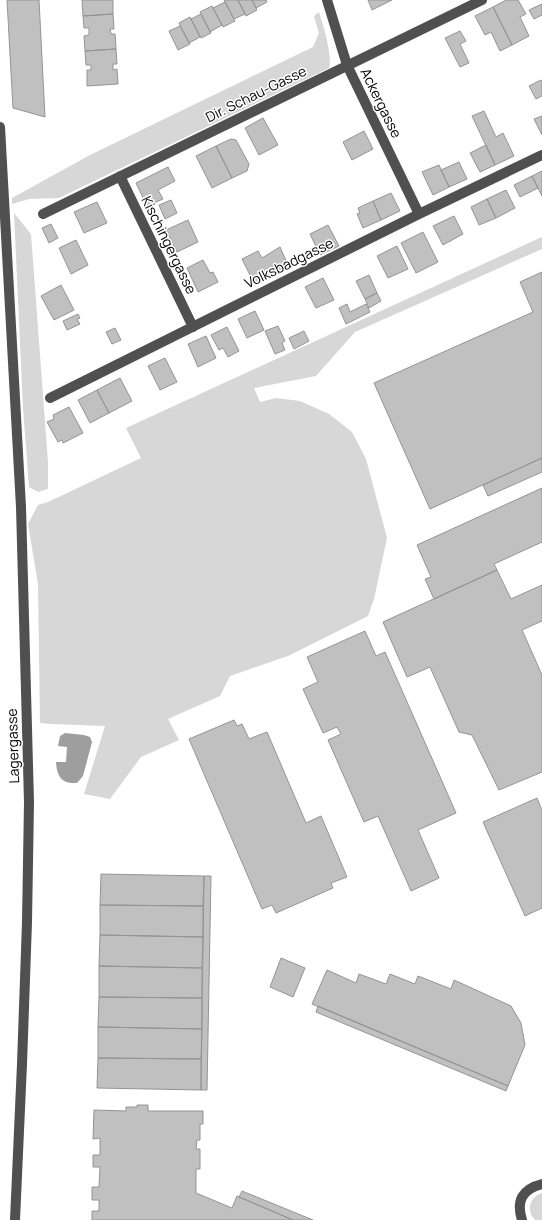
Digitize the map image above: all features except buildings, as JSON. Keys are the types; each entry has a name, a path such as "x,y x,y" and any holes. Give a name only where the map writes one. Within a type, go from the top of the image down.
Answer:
{"street":[{"name":"Ackergasse","path":"327,0 347,65 420,214"},
{"name":"Dir. Schau-Gasse","path":"43,214 482,0"},
{"name":"Lagergasse","path":"0,127 21,508 29,802 27,922 15,1220"},
{"name":"Volksbadgasse","path":"50,398 193,326 542,155"},
{"name":"Kischingergasse","path":"120,176 193,326"},
{"path":"522,1220 520,1211 521,1200 525,1193 533,1186 542,1184"}],"shaded area":[{"path":"319,12 329,48 329,68 59,198 29,199 12,204 12,198 90,155 313,47 319,33 314,16"},
{"path":"14,213 31,234 48,462 48,489 38,492 29,487 23,408"},
{"path":"542,237 542,249 355,332 316,376 254,388 260,402 276,398 300,401 329,414 352,432 366,459 387,538 374,599 368,616 288,656 230,676 220,696 168,719 179,740 141,757 110,799 84,794 105,726 40,723 38,584 28,524 38,505 48,502 141,458 126,428"},
{"path":"65,733 90,737 92,742 83,776 77,783 67,782 61,778 57,771 56,762 66,762 67,747 58,746 60,736"},
{"path":"542,1193 542,1220 535,1220 530,1213 530,1205 534,1198"}]}
